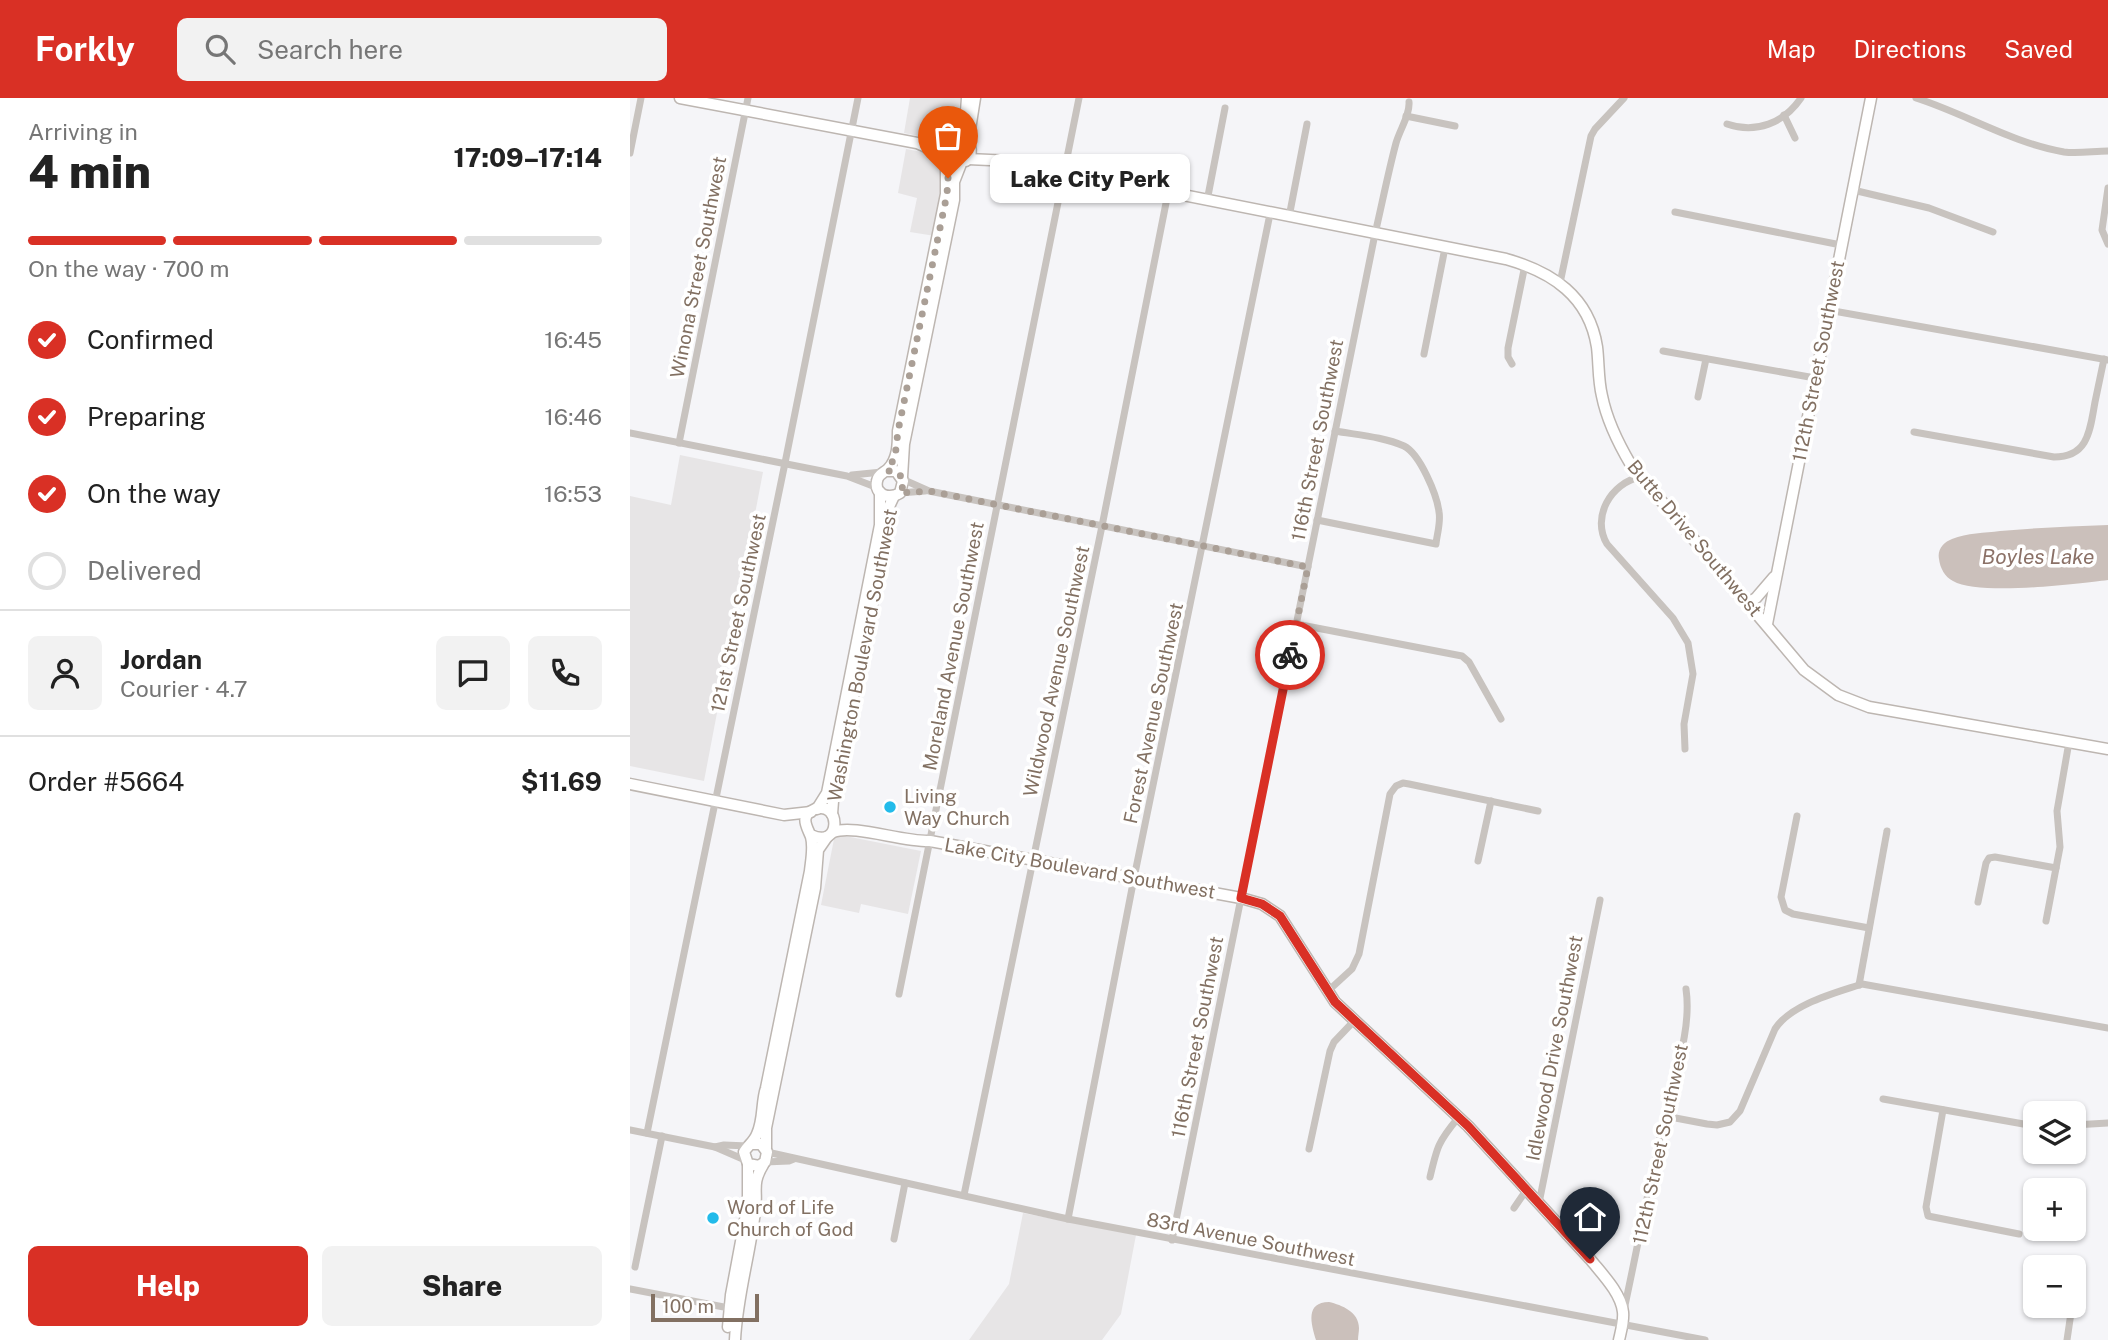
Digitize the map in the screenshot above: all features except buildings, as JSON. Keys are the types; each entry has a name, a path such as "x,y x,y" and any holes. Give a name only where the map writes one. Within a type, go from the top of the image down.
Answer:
{"street":[{"path":"630,153 641,98"},
{"path":"680,98 917,143 952,164 1012,161"},
{"name":"Winona Street Southwest","path":"680,443 748,98"},
{"name":"121st Street Southwest","path":"647,1133 858,98"},
{"path":"879,490 877,480 896,453 898,431 947,194 943,149 964,121 967,98"},
{"path":"897,495 903,485 904,444 954,200 954,182 965,162 975,98"},
{"name":"Moreland Avenue Southwest","path":"899,993 1079,98"},
{"path":"1560,284 1591,136 1624,98"},
{"path":"1727,124 1748,129 1775,122 1801,98"},
{"name":"112th Street Southwest","path":"1766,624 1871,98"},
{"path":"1916,98 1948,108 2004,134 2054,149 2071,152 2108,150"},
{"name":"116th Street Southwest","path":"1172,1240 1375,234 1396,144 1409,102"},
{"path":"1207,201 1225,108"},
{"path":"1784,115 1795,138"},
{"path":"1406,116 1455,126"},
{"path":"1289,217 1307,124"},
{"path":"917,143 961,137 981,151 1004,156 1012,161"},
{"name":"Butte Drive Southwest","path":"1012,161 1525,265 1551,276 1573,298 1589,321 1596,345 1601,394 1609,422 1630,465 1804,670 1829,690 1847,700 1869,707 2108,749"},
{"path":"2106,241 2103,221 2108,188"},
{"path":"1853,190 1929,208 1993,232"},
{"name":"Wildwood Avenue Southwest","path":"964,1195 1168,193"},
{"path":"1675,212 1841,245"},
{"name":"Forest Avenue Southwest","path":"1068,1219 1134,878 1270,214"},
{"path":"1424,354 1445,248"},
{"path":"1512,364 1508,357 1508,348 1525,265"},
{"path":"1829,310 2106,359 2089,433 2080,448 2068,455 2054,457 1914,432"},
{"path":"1663,351 1815,378"},
{"path":"1698,397 1706,359"},
{"path":"1317,520 1436,544 1439,507 1422,467 1412,452 1385,440 1335,431"},
{"path":"630,433 847,476 879,490 887,497 929,491"},
{"path":"847,476 895,471 902,478 929,491 1308,567"},
{"path":"1640,477 1621,485 1611,495 1602,517 1602,531 1607,544 1680,628 1688,643 1693,674 1684,724 1685,749"},
{"name":"Washington Boulevard Southwest","path":"814,810 827,793 880,526 879,490"},
{"name":"Washington Boulevard Southwest","path":"833,816 834,788 886,539 887,511 897,495"},
{"path":"1748,603 1756,598 1776,575"},
{"path":"1296,624 1462,656 1469,662 1501,719"},
{"path":"2046,921 2060,841 2057,811 2069,742"},
{"path":"630,784 784,815 827,810 833,816 835,827 818,850 815,888 766,1128 765,1157 755,1178 755,1213 738,1294 735,1340"},
{"path":"1538,811 1409,784 1396,786 1391,794 1359,954 1352,969 1328,991 1354,1021 1468,1126 1539,1203 1608,1281 1620,1303 1623,1320"},
{"path":"1479,861 1491,801"},
{"path":"728,1340 729,1308 748,1204 747,1162 744,1153 761,1120 761,1104 810,871 809,834 805,823 814,810"},
{"path":"784,815 809,834 820,838 830,834"},
{"name":"Lake City Boulevard Southwest","path":"833,816 847,828 1241,898 1269,908 1280,916 1328,991"},
{"path":"1797,816 1781,897 1783,908 1787,913 1868,928"},
{"name":"Lake City Boulevard Southwest","path":"830,834 847,828"},
{"path":"1859,985 1887,831"},
{"path":"1978,902 1986,863 1991,857 2056,868"},
{"name":"Idlewood Drive Southwest","path":"1539,1203 1600,900"},
{"path":"1665,1116 1717,1125 1730,1122 1740,1111 1775,1028 1783,1018 1800,1008 1859,985 1867,984 2108,1028"},
{"name":"112th Street Southwest","path":"1619,1340 1685,1029 1688,1004 1686,989"},
{"path":"1309,1149 1330,1051 1334,1042 1354,1021"},
{"path":"1883,1099 2023,1124"},
{"path":"1943,1110 1926,1212 1928,1216 2019,1234"},
{"path":"1430,1177 1440,1139 1458,1118"},
{"path":"2086,1124 2108,1123"},
{"path":"630,1130 715,1147 755,1167 765,1157"},
{"path":"635,1267 662,1136"},
{"path":"715,1147 758,1143 765,1157"},
{"name":"83rd Avenue Southwest","path":"765,1157 789,1161 794,1159 1172,1240 1623,1320 1705,1340"},
{"path":"894,1239 905,1183"},
{"path":"1514,1208 1526,1191"},
{"path":"630,1289 729,1308"},
{"path":"2067,1340 2071,1318"}],"shaded area":[{"path":"910,98 961,98 952,143 904,133"},
{"path":"906,149 944,156 948,166 935,236 910,232 917,198 898,193"},
{"path":"680,455 763,472 704,781 630,766 630,496 671,505"},
{"path":"835,834 921,851 908,914 861,904 859,913 821,905"},
{"path":"1023,1213 1136,1235 1121,1314 1102,1340 969,1340 1009,1284"}],"water":[{"name":"Boyles Lake","path":"2108,525 2108,580 2028,588 1984,588 1953,581 1945,575 1940,562 1939,552 1944,544 1964,536 2027,529"},
{"path":"1329,1302 1344,1307 1353,1314 1358,1322 1358,1340 1316,1340 1313,1310 1321,1303"}],"way so far":[{"path":"948,178 947,194 898,431 896,453 887,471 895,471 902,477 900,493 929,491 1308,567 1290,655"}],"place":[{"name":"Lake City Perk","path":"948,178"},
{"name":"Living Way Church","path":"890,807"},
{"name":"Word of Life Church of God","path":"713,1218"}],"route":[{"path":"1290,655 1241,898 1262,904 1280,916 1335,1002 1468,1126 1590,1259"}]}
